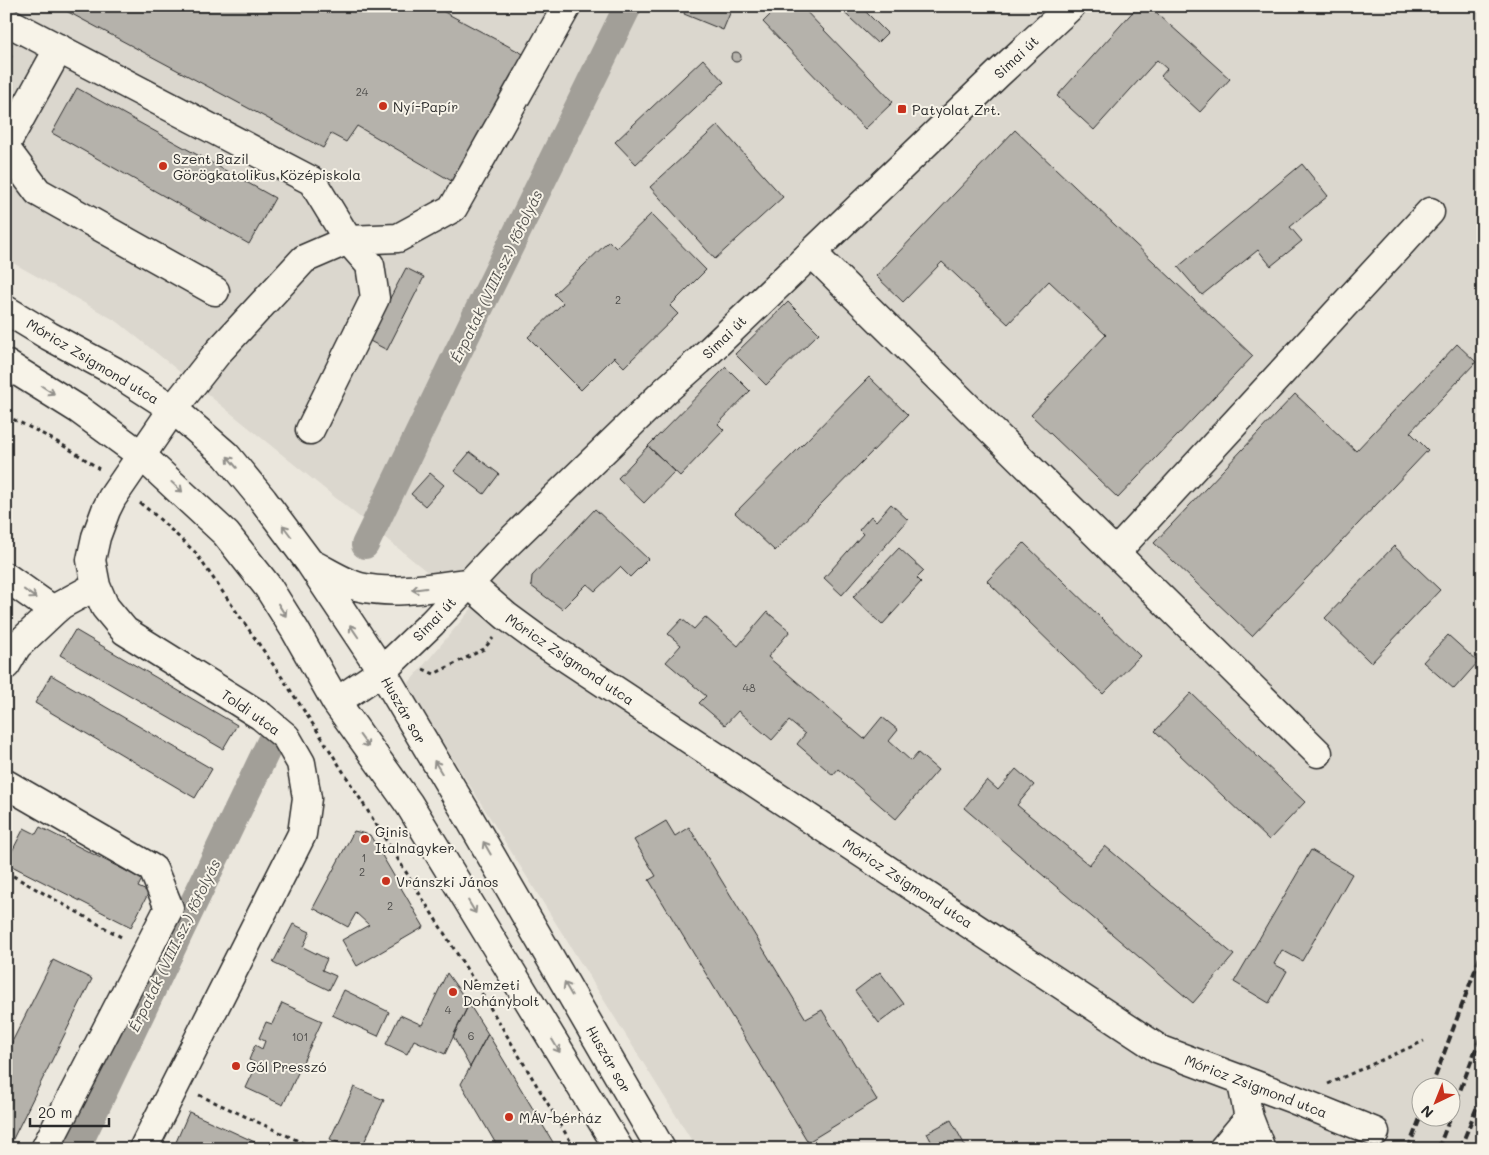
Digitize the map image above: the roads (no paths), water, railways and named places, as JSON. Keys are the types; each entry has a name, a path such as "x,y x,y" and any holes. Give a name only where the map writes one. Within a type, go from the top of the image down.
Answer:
{"main road":[{"path":"348,240 398,238 453,208 567,6"},
{"name":"Simai út","path":"382,672 468,583 665,391 812,254 1071,6"},
{"path":"6,21 312,181 348,240 370,265 375,298 310,430"},
{"path":"6,144 59,48"},
{"path":"6,149 38,192 215,291"},
{"path":"1116,554 1430,212"},
{"name":"Toldi utca","path":"143,1149 302,834 307,798 301,763 286,738 261,716 125,631 105,606 96,586 91,560 96,537 109,504 140,454 218,352 304,259 348,240"},
{"path":"812,254 1318,753"},
{"name":"Móricz Zsigmond utca","path":"6,310 114,371 173,409 226,455 310,563 382,672"},
{"path":"6,364 78,409 140,454 226,534 268,587 336,702 409,804 618,1149"},
{"path":"310,563 358,586 386,590 407,590 468,583"},
{"path":"6,577 54,611"},
{"name":"Móricz Zsigmond utca","path":"468,583 506,616 536,638 1159,1049 1375,1132"},
{"path":"6,665 17,646 54,611 61,605 96,586"},
{"name":"Huszár sor","path":"336,702 382,672 662,1149"},
{"path":"6,784 152,869 169,908 45,1149"},
{"path":"1241,1079 1249,1118 1261,1149"},
{"path":"1222,1149 1249,1118"}],"waterway":[{"name":"Érpatak (VIII.sz.) főfolyás","path":"365,545 628,6"},
{"name":"Érpatak (VIII.sz.) főfolyás","path":"76,1149 271,741"}],"railway":[{"path":"1435,1078 1483,949"},
{"path":"1462,1086 1483,1030"},
{"path":"1460,1149 1483,1092"},
{"path":"1408,1149 1416,1128"},
{"path":"1438,1149 1446,1128"}],"place":[{"name":"Nyí-Papír","path":"383,106"},
{"name":"Patyolat Zrt.","path":"902,109"},
{"name":"Szent Bazil Görögkatolikus Középiskola","path":"163,166"},
{"name":"Ginis Italnagyker","path":"365,839"},
{"name":"Vránszki János","path":"386,881"},
{"name":"Nemzeti Dohánybolt","path":"453,992"},
{"name":"Gól Presszó","path":"236,1066"},
{"name":"MÁV-bérház","path":"509,1117"}]}
